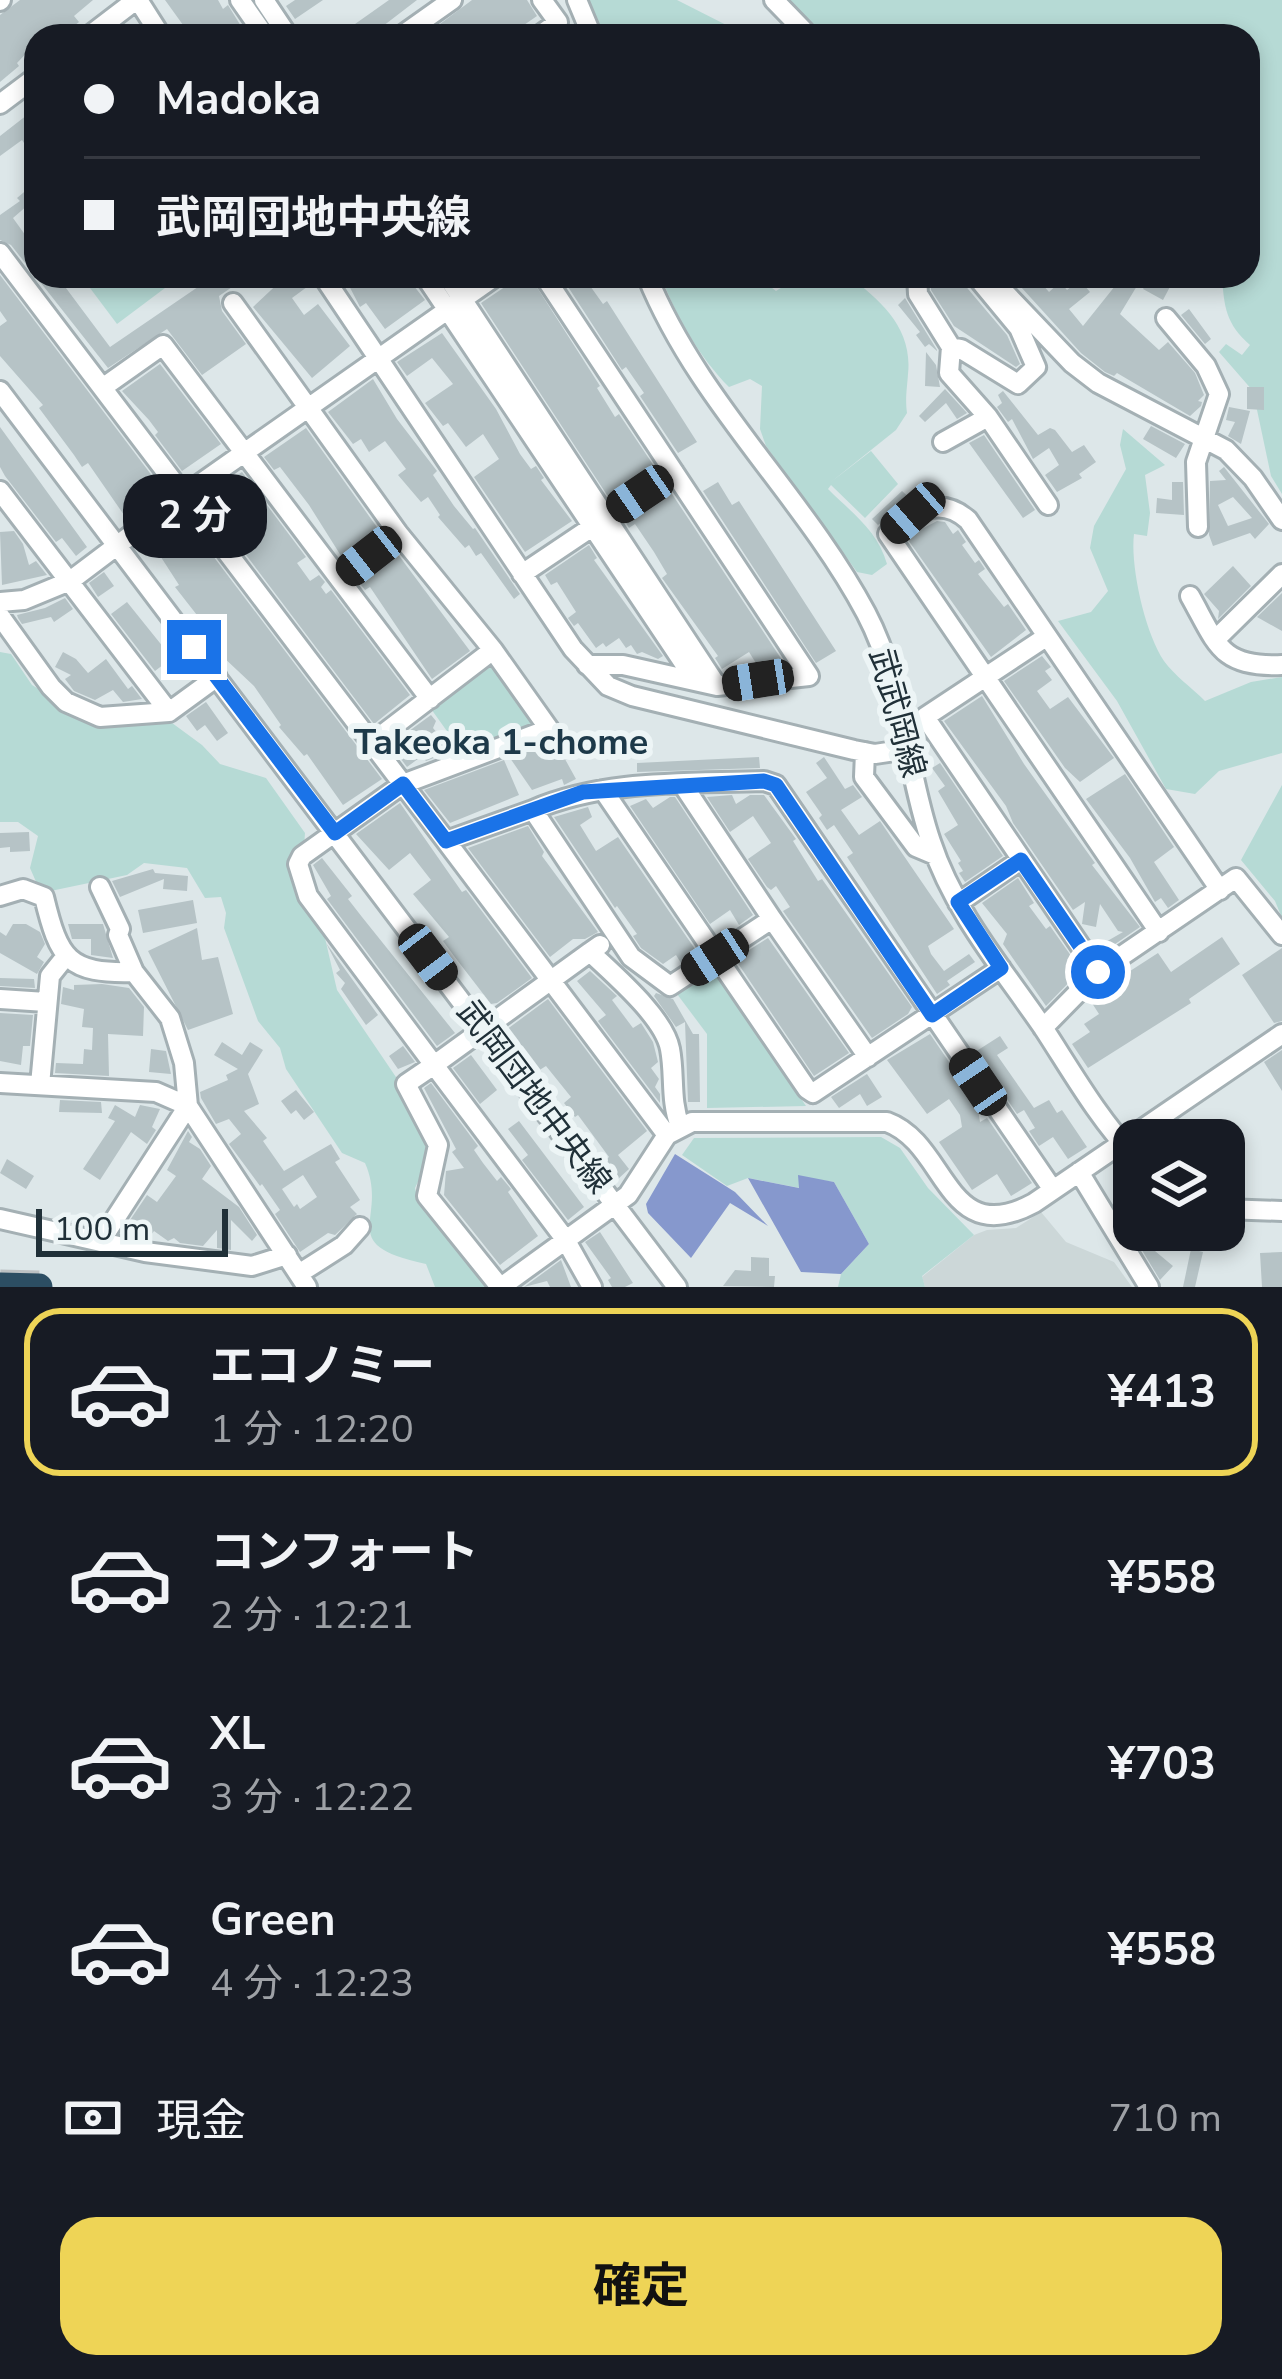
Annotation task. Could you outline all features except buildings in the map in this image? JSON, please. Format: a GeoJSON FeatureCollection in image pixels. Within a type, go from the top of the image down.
{"type":"FeatureCollection","features":[{"type":"Feature","properties":{"kind":"highway"},"geometry":{"type":"LineString","coordinates":[[0,1286],[39,1287]]}},
{"type":"Feature","properties":{"kind":"street"},"geometry":{"type":"LineString","coordinates":[[105,24],[137,0]]}},
{"type":"Feature","properties":{"kind":"street"},"geometry":{"type":"LineString","coordinates":[[418,24],[452,0]]}},
{"type":"Feature","properties":{"kind":"street"},"geometry":{"type":"LineString","coordinates":[[773,0],[797,24]]}},
{"type":"Feature","properties":{"kind":"street"},"geometry":{"type":"LineString","coordinates":[[0,104],[24,85]]}},
{"type":"Feature","properties":{"kind":"street"},"geometry":{"type":"LineString","coordinates":[[0,253],[24,283]]}},
{"type":"Feature","properties":{"kind":"street"},"geometry":{"type":"LineString","coordinates":[[28,288],[549,981],[673,1130]]}},
{"type":"Feature","properties":{"kind":"street"},"geometry":{"type":"LineString","coordinates":[[330,288],[522,574],[608,686],[632,696],[865,752],[908,749]]}},
{"type":"Feature","properties":{"kind":"street"},"geometry":{"type":"LineString","coordinates":[[438,288],[455,304],[600,522],[717,686]]}},
{"type":"Feature","properties":{"kind":"street"},"geometry":{"type":"LineString","coordinates":[[450,288],[455,304]]}},
{"type":"Feature","properties":{"kind":"street"},"geometry":{"type":"LineString","coordinates":[[0,602],[24,600],[70,581],[478,288]]}},
{"type":"Feature","properties":{"kind":"street"},"geometry":{"type":"LineString","coordinates":[[552,288],[809,676],[717,686],[604,662],[587,664]]}},
{"type":"Feature","properties":{"kind":"street","name":"武武岡線"},"geometry":{"type":"LineString","coordinates":[[653,288],[706,385],[867,616],[895,688],[935,855],[958,902],[1113,1128]]}},
{"type":"Feature","properties":{"kind":"street"},"geometry":{"type":"LineString","coordinates":[[917,288],[951,347],[950,373],[988,416],[1048,505]]}},
{"type":"Feature","properties":{"kind":"street"},"geometry":{"type":"LineString","coordinates":[[951,347],[1018,384],[1036,367],[1019,328],[986,288]]}},
{"type":"Feature","properties":{"kind":"street"},"geometry":{"type":"LineString","coordinates":[[1000,288],[1072,363],[1098,383],[1226,450],[1282,520]]}},
{"type":"Feature","properties":{"kind":"street"},"geometry":{"type":"LineString","coordinates":[[233,303],[398,533],[493,650],[549,729],[403,784],[302,856],[298,865],[308,896],[565,1239],[592,1287]]}},
{"type":"Feature","properties":{"kind":"street"},"geometry":{"type":"LineString","coordinates":[[1166,318],[1206,366],[1220,394],[1196,462],[1198,527]]}},
{"type":"Feature","properties":{"kind":"street"},"geometry":{"type":"LineString","coordinates":[[105,386],[163,345],[430,699]]}},
{"type":"Feature","properties":{"kind":"street","name":"武岡団地中央線"},"geometry":{"type":"LineString","coordinates":[[0,391],[677,1287]]}},
{"type":"Feature","properties":{"kind":"street"},"geometry":{"type":"LineString","coordinates":[[943,442],[988,416]]}},
{"type":"Feature","properties":{"kind":"street"},"geometry":{"type":"LineString","coordinates":[[522,574],[674,472]]}},
{"type":"Feature","properties":{"kind":"street"},"geometry":{"type":"LineString","coordinates":[[0,491],[169,712]]}},
{"type":"Feature","properties":{"kind":"street"},"geometry":{"type":"LineString","coordinates":[[1159,932],[888,534],[913,513],[933,506],[950,508],[968,520],[1220,890]]}},
{"type":"Feature","properties":{"kind":"street"},"geometry":{"type":"LineString","coordinates":[[0,522],[21,520]]}},
{"type":"Feature","properties":{"kind":"street"},"geometry":{"type":"LineString","coordinates":[[600,522],[694,680]]}},
{"type":"Feature","properties":{"kind":"street"},"geometry":{"type":"LineString","coordinates":[[340,578],[398,533]]}},
{"type":"Feature","properties":{"kind":"street"},"geometry":{"type":"LineString","coordinates":[[1215,640],[1282,574]]}},
{"type":"Feature","properties":{"kind":"street"},"geometry":{"type":"LineString","coordinates":[[1190,596],[1231,659],[1242,664],[1282,664]]}},
{"type":"Feature","properties":{"kind":"street"},"geometry":{"type":"LineString","coordinates":[[0,616],[51,687],[83,712],[129,718],[169,712],[217,677]]}},
{"type":"Feature","properties":{"kind":"street"},"geometry":{"type":"LineString","coordinates":[[1046,637],[925,717],[1098,972]]}},
{"type":"Feature","properties":{"kind":"street"},"geometry":{"type":"LineString","coordinates":[[370,744],[493,650]]}},
{"type":"Feature","properties":{"kind":"street"},"geometry":{"type":"LineString","coordinates":[[865,752],[864,777],[916,847],[935,855]]}},
{"type":"Feature","properties":{"kind":"street"},"geometry":{"type":"LineString","coordinates":[[446,841],[572,795],[683,784],[764,781],[776,785],[1053,1190]]}},
{"type":"Feature","properties":{"kind":"street"},"geometry":{"type":"LineString","coordinates":[[683,784],[868,1057]]}},
{"type":"Feature","properties":{"kind":"street"},"geometry":{"type":"LineString","coordinates":[[602,790],[813,1093],[1001,968]]}},
{"type":"Feature","properties":{"kind":"street"},"geometry":{"type":"LineString","coordinates":[[533,810],[614,934],[640,967],[670,986],[772,919]]}},
{"type":"Feature","properties":{"kind":"street"},"geometry":{"type":"LineString","coordinates":[[958,902],[1021,860]]}},
{"type":"Feature","properties":{"kind":"street"},"geometry":{"type":"LineString","coordinates":[[1043,1028],[1098,972],[1236,878],[1282,935]]}},
{"type":"Feature","properties":{"kind":"street"},"geometry":{"type":"LineString","coordinates":[[100,887],[134,972],[170,1018],[184,1063],[188,1106],[303,1280],[360,1227]]}},
{"type":"Feature","properties":{"kind":"street"},"geometry":{"type":"LineString","coordinates":[[0,896],[22,890],[44,897],[52,931],[66,956],[81,969],[134,972]]}},
{"type":"Feature","properties":{"kind":"street"},"geometry":{"type":"LineString","coordinates":[[614,934],[406,1084],[438,1145],[427,1196],[500,1287],[628,1195],[673,1130],[692,1122],[887,1122],[908,1133],[953,1194],[971,1210],[1007,1214],[1113,1157]]}},
{"type":"Feature","properties":{"kind":"street"},"geometry":{"type":"LineString","coordinates":[[590,952],[665,1032],[673,1130]]}},
{"type":"Feature","properties":{"kind":"street"},"geometry":{"type":"LineString","coordinates":[[40,1085],[50,976],[66,956]]}},
{"type":"Feature","properties":{"kind":"street"},"geometry":{"type":"LineString","coordinates":[[0,999],[46,1002]]}},
{"type":"Feature","properties":{"kind":"street"},"geometry":{"type":"LineString","coordinates":[[1169,1119],[1282,1034]]}},
{"type":"Feature","properties":{"kind":"street"},"geometry":{"type":"LineString","coordinates":[[0,1083],[156,1092],[188,1106]]}},
{"type":"Feature","properties":{"kind":"street"},"geometry":{"type":"LineString","coordinates":[[100,1242],[188,1106]]}},
{"type":"Feature","properties":{"kind":"street"},"geometry":{"type":"LineString","coordinates":[[1079,1172],[1149,1287]]}},
{"type":"Feature","properties":{"kind":"street"},"geometry":{"type":"LineString","coordinates":[[1245,1210],[1282,1211]]}},
{"type":"Feature","properties":{"kind":"street"},"geometry":{"type":"LineString","coordinates":[[0,1219],[100,1242],[252,1266],[287,1255]]}},
{"type":"Feature","properties":{"kind":"shaded area"},"geometry":{"type":"Polygon","coordinates":[[[1041,1212],[1066,1242],[1114,1262],[1132,1287],[925,1287],[922,1277],[974,1235],[1016,1228],[1041,1212]]]}},
{"type":"Feature","properties":{"kind":"green space"},"geometry":{"type":"Polygon","coordinates":[[[589,0],[677,0],[724,24],[599,24],[589,0]]]}},
{"type":"Feature","properties":{"kind":"green space"},"geometry":{"type":"Polygon","coordinates":[[[777,0],[1282,0],[1282,494],[1271,476],[1253,391],[1219,352],[1226,344],[1242,355],[1250,345],[1228,314],[1223,288],[1260,288],[1260,24],[798,24],[777,0]]]}},
{"type":"Feature","properties":{"kind":"green space"},"geometry":{"type":"Polygon","coordinates":[[[90,288],[165,288],[117,324],[90,288]]]}},
{"type":"Feature","properties":{"kind":"green space"},"geometry":{"type":"Polygon","coordinates":[[[666,288],[863,288],[892,317],[908,358],[907,413],[896,430],[831,482],[871,451],[898,484],[865,518],[831,485],[828,489],[871,532],[887,564],[872,575],[857,572],[766,446],[760,429],[762,386],[750,379],[729,387],[708,363],[666,288]]]}},
{"type":"Feature","properties":{"kind":"green space"},"geometry":{"type":"Polygon","coordinates":[[[1123,429],[1165,465],[1145,475],[1150,513],[1147,536],[1134,534],[1133,547],[1145,617],[1164,661],[1205,701],[1251,682],[1282,677],[1282,753],[1219,771],[1195,794],[1166,789],[1117,701],[1058,621],[1091,612],[1108,591],[1090,548],[1094,526],[1126,469],[1120,445],[1123,429]]]}},
{"type":"Feature","properties":{"kind":"green space"},"geometry":{"type":"Polygon","coordinates":[[[0,652],[11,654],[32,685],[94,723],[168,720],[220,764],[266,778],[305,833],[304,847],[337,990],[400,1083],[433,1150],[415,1188],[419,1204],[492,1287],[435,1287],[426,1264],[380,1248],[372,1238],[371,1183],[365,1163],[342,1153],[286,1069],[280,1048],[258,1021],[224,928],[221,897],[205,898],[187,868],[144,863],[127,875],[41,893],[30,868],[38,836],[18,822],[0,822],[0,652]]]}},
{"type":"Feature","properties":{"kind":"green space"},"geometry":{"type":"Polygon","coordinates":[[[495,662],[540,722],[536,730],[464,755],[429,706],[495,662]]]}},
{"type":"Feature","properties":{"kind":"green space"},"geometry":{"type":"Polygon","coordinates":[[[1282,785],[1282,918],[1275,901],[1241,860],[1282,785]]]}},
{"type":"Feature","properties":{"kind":"green space"},"geometry":{"type":"Polygon","coordinates":[[[715,972],[806,1106],[707,1108],[707,1034],[677,994],[715,972]]]}},
{"type":"Feature","properties":{"kind":"green space"},"geometry":{"type":"Polygon","coordinates":[[[881,1137],[900,1148],[928,1188],[974,1235],[922,1276],[925,1287],[838,1287],[841,1274],[869,1244],[834,1182],[799,1177],[800,1188],[748,1178],[727,1186],[682,1155],[694,1138],[881,1137]]]}},
{"type":"Feature","properties":{"kind":"water"},"geometry":{"type":"Polygon","coordinates":[[[675,1154],[735,1192],[768,1226],[730,1203],[691,1258],[648,1213],[646,1204],[675,1154]]]}},
{"type":"Feature","properties":{"kind":"water"},"geometry":{"type":"Polygon","coordinates":[[[798,1175],[834,1182],[869,1244],[841,1274],[801,1272],[748,1178],[799,1188],[798,1175]]]}},
{"type":"Feature","properties":{"kind":"district","name":"Takeoka 1-chome"},"geometry":{"type":"Point","coordinates":[501,742]}},
{"type":"Feature","properties":{"kind":"route"},"geometry":{"type":"LineString","coordinates":[[194,647],[335,833],[403,784],[446,841],[583,792],[764,781],[776,785],[932,1015],[1001,968],[958,902],[1021,860],[1098,972]]}}]}
